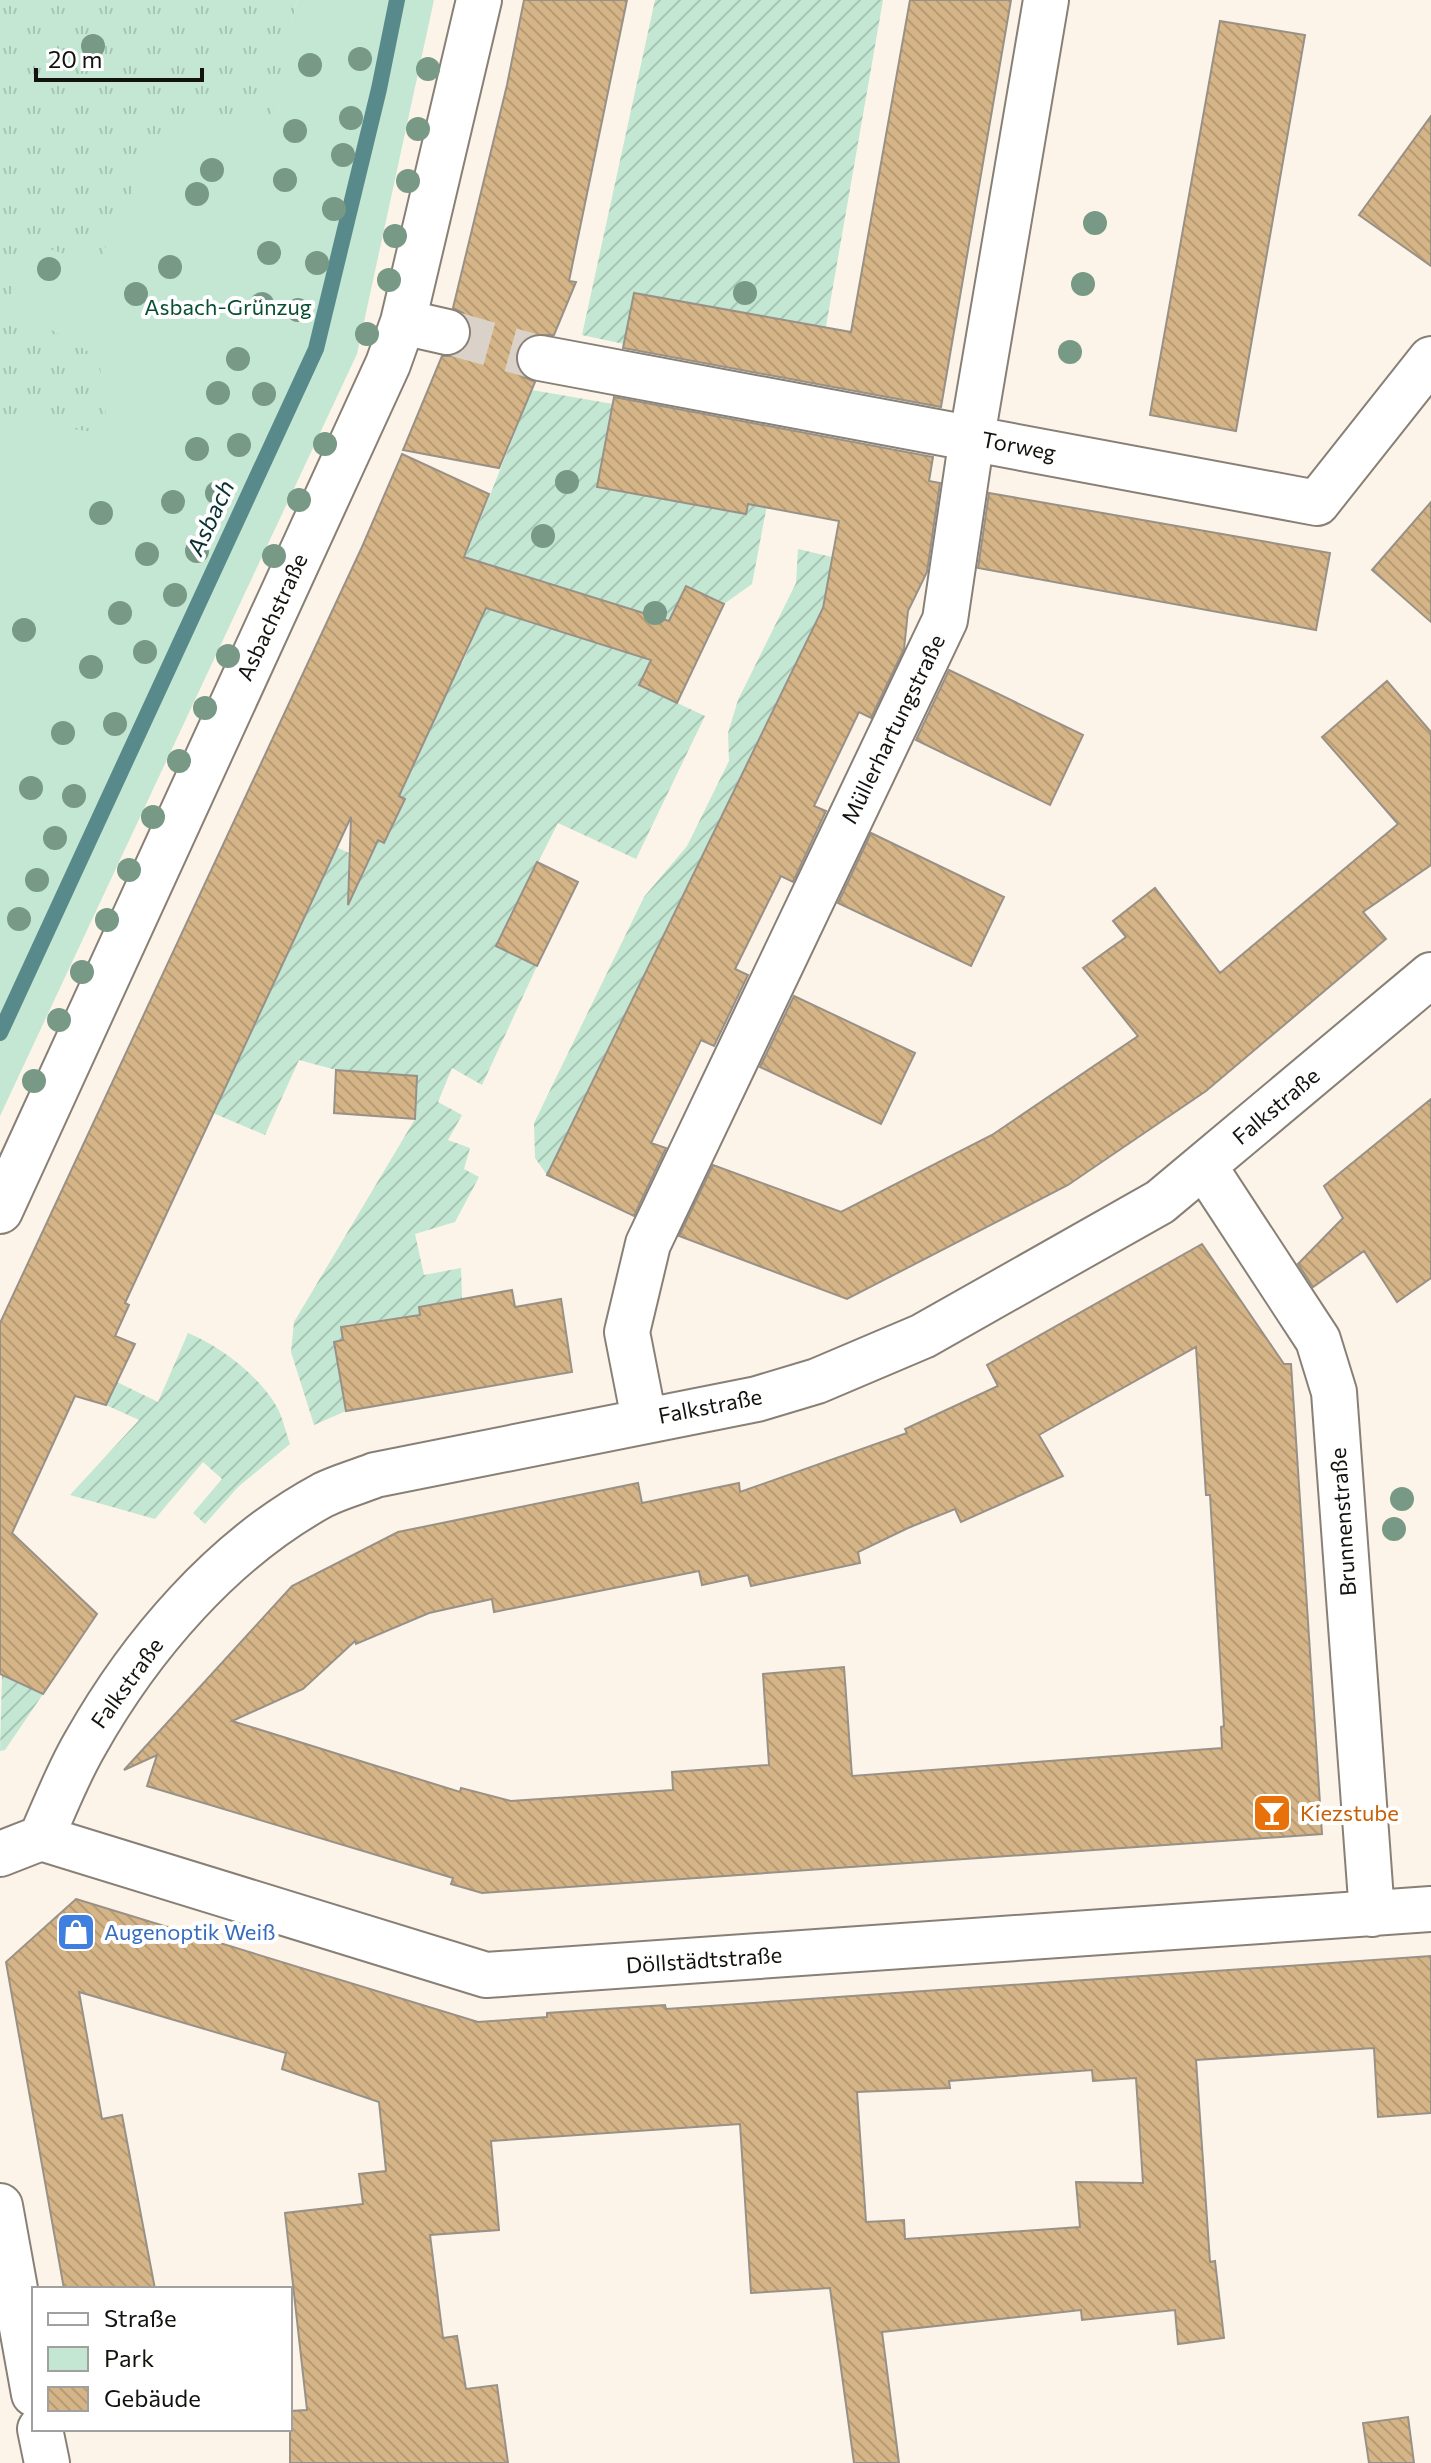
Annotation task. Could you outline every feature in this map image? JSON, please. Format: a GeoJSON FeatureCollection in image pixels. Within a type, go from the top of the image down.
{"type":"FeatureCollection","features":[{"type":"Feature","properties":{"kind":"street","name":"Asbachstraße"},"geometry":{"type":"LineString","coordinates":[[0,1211],[388,364],[403,322],[479,0]]}},
{"type":"Feature","properties":{"kind":"street","name":"Müllerhartungstraße"},"geometry":{"type":"LineString","coordinates":[[644,1419],[627,1332],[648,1244],[945,620],[972,437],[1046,0]]}},
{"type":"Feature","properties":{"kind":"street"},"geometry":{"type":"LineString","coordinates":[[403,322],[447,332]]}},
{"type":"Feature","properties":{"kind":"street","name":"Torweg"},"geometry":{"type":"LineString","coordinates":[[540,358],[1317,503],[1431,359]]}},
{"type":"Feature","properties":{"kind":"street","name":"Falkstraße"},"geometry":{"type":"LineString","coordinates":[[41,1838],[83,1746],[123,1682],[176,1617],[237,1556],[285,1517],[327,1493],[375,1475],[644,1419],[757,1399],[817,1381],[923,1336],[1160,1202],[1431,975]]}},
{"type":"Feature","properties":{"kind":"street","name":"Brunnenstraße"},"geometry":{"type":"LineString","coordinates":[[1204,1166],[1318,1340],[1334,1392],[1372,1914]]}},
{"type":"Feature","properties":{"kind":"street"},"geometry":{"type":"LineString","coordinates":[[0,1854],[41,1838]]}},
{"type":"Feature","properties":{"kind":"street","name":"Döllstädtstraße"},"geometry":{"type":"LineString","coordinates":[[41,1838],[486,1975],[1431,1909]]}},
{"type":"Feature","properties":{"kind":"street"},"geometry":{"type":"LineString","coordinates":[[0,2206],[32,2383]]}},
{"type":"Feature","properties":{"kind":"street"},"geometry":{"type":"LineString","coordinates":[[40,2431],[47,2463]]}},
{"type":"Feature","properties":{"kind":"green space"},"geometry":{"type":"Polygon","coordinates":[[[0,0],[297,0],[237,281],[0,792],[0,0]]]}},
{"type":"Feature","properties":{"kind":"green space","name":"Asbach-Grünzug"},"geometry":{"type":"Polygon","coordinates":[[[297,0],[434,0],[357,354],[0,1116],[0,570],[4,539],[0,534],[0,419],[108,434],[99,358],[6,303],[41,246],[97,265],[163,126],[205,117],[271,117],[297,0]]]}},
{"type":"Feature","properties":{"kind":"green space"},"geometry":{"type":"Polygon","coordinates":[[[655,0],[883,0],[817,378],[774,318],[636,293],[624,344],[582,335],[655,0]]]}},
{"type":"Feature","properties":{"kind":"green space"},"geometry":{"type":"Polygon","coordinates":[[[532,390],[613,404],[598,487],[746,514],[762,432],[780,436],[752,584],[724,604],[685,586],[639,685],[705,716],[636,859],[558,823],[496,945],[537,966],[482,1085],[452,1068],[438,1102],[462,1115],[448,1140],[470,1148],[464,1169],[479,1177],[455,1222],[415,1234],[424,1275],[461,1268],[462,1299],[419,1307],[421,1327],[334,1342],[346,1411],[314,1425],[291,1352],[294,1322],[415,1119],[417,1076],[336,1070],[299,1060],[265,1135],[213,1113],[336,847],[356,856],[367,835],[384,843],[405,799],[359,777],[446,657],[462,664],[482,617],[454,585],[532,390]]]}},
{"type":"Feature","properties":{"kind":"green space"},"geometry":{"type":"Polygon","coordinates":[[[798,549],[832,557],[827,588],[832,590],[547,1175],[535,1158],[534,1123],[644,897],[687,846],[729,761],[728,733],[738,700],[796,583],[798,549]]]}},
{"type":"Feature","properties":{"kind":"green space"},"geometry":{"type":"Polygon","coordinates":[[[188,1333],[226,1354],[261,1385],[278,1409],[290,1444],[238,1487],[205,1524],[193,1513],[222,1479],[203,1462],[155,1519],[70,1495],[139,1420],[106,1405],[117,1382],[158,1402],[188,1333]]]}},
{"type":"Feature","properties":{"kind":"green space"},"geometry":{"type":"Polygon","coordinates":[[[2,1675],[43,1694],[5,1750],[0,1751],[2,1675]]]}},
{"type":"Feature","properties":{"kind":"building"},"geometry":{"type":"Polygon","coordinates":[[[524,0],[627,0],[569,281],[576,282],[554,335],[531,335],[521,342],[516,353],[517,367],[524,377],[535,382],[499,468],[403,450],[442,356],[455,356],[466,348],[471,338],[471,324],[463,313],[453,308],[507,85],[524,0]]]}},
{"type":"Feature","properties":{"kind":"building"},"geometry":{"type":"Polygon","coordinates":[[[910,0],[1011,0],[941,407],[623,348],[634,293],[851,332],[910,0]]]}},
{"type":"Feature","properties":{"kind":"building"},"geometry":{"type":"Polygon","coordinates":[[[1220,21],[1305,35],[1236,431],[1150,415],[1220,21]]]}},
{"type":"Feature","properties":{"kind":"building"},"geometry":{"type":"Polygon","coordinates":[[[1431,116],[1431,266],[1359,215],[1431,116]]]}},
{"type":"Feature","properties":{"kind":"building"},"geometry":{"type":"Polygon","coordinates":[[[614,397],[933,457],[929,481],[940,483],[927,572],[908,611],[904,649],[871,718],[859,712],[814,806],[826,811],[793,882],[781,876],[735,969],[748,975],[714,1046],[701,1040],[651,1143],[666,1148],[634,1216],[547,1175],[823,608],[839,521],[748,504],[746,514],[597,487],[614,397]]]}},
{"type":"Feature","properties":{"kind":"building"},"geometry":{"type":"Polygon","coordinates":[[[402,454],[489,494],[464,557],[669,621],[686,586],[724,604],[677,703],[639,685],[651,660],[486,608],[399,796],[405,799],[384,843],[378,840],[348,905],[351,817],[125,1303],[129,1305],[115,1336],[135,1344],[106,1405],[75,1396],[12,1533],[97,1614],[43,1694],[0,1674],[0,1323],[362,547],[402,454]]]}},
{"type":"Feature","properties":{"kind":"building"},"geometry":{"type":"Polygon","coordinates":[[[989,493],[1330,553],[1316,630],[978,568],[989,493]]]}},
{"type":"Feature","properties":{"kind":"building"},"geometry":{"type":"Polygon","coordinates":[[[1431,502],[1431,622],[1372,570],[1431,502]]]}},
{"type":"Feature","properties":{"kind":"building"},"geometry":{"type":"Polygon","coordinates":[[[949,670],[1083,735],[1050,805],[916,740],[949,670]]]}},
{"type":"Feature","properties":{"kind":"building"},"geometry":{"type":"Polygon","coordinates":[[[1387,681],[1431,732],[1431,865],[1363,912],[1386,939],[1206,1091],[1068,1185],[847,1299],[679,1236],[713,1165],[841,1212],[992,1135],[1138,1036],[1083,968],[1126,937],[1113,921],[1155,888],[1220,973],[1398,824],[1322,737],[1387,681]]]}},
{"type":"Feature","properties":{"kind":"building"},"geometry":{"type":"Polygon","coordinates":[[[871,833],[1004,897],[971,966],[838,903],[871,833]]]}},
{"type":"Feature","properties":{"kind":"building"},"geometry":{"type":"Polygon","coordinates":[[[537,862],[578,882],[537,966],[496,946],[537,862]]]}},
{"type":"Feature","properties":{"kind":"building"},"geometry":{"type":"Polygon","coordinates":[[[794,996],[915,1053],[881,1124],[760,1067],[794,996]]]}},
{"type":"Feature","properties":{"kind":"building"},"geometry":{"type":"Polygon","coordinates":[[[336,1070],[417,1076],[415,1119],[334,1113],[336,1070]]]}},
{"type":"Feature","properties":{"kind":"building"},"geometry":{"type":"Polygon","coordinates":[[[1431,1099],[1431,1278],[1397,1302],[1364,1251],[1313,1287],[1298,1264],[1343,1218],[1324,1186],[1431,1099]]]}},
{"type":"Feature","properties":{"kind":"building"},"geometry":{"type":"Polygon","coordinates":[[[1202,1244],[1284,1364],[1291,1364],[1322,1834],[482,1893],[451,1884],[453,1878],[147,1786],[157,1755],[124,1770],[292,1586],[398,1532],[638,1483],[642,1503],[739,1483],[740,1492],[907,1433],[905,1429],[998,1386],[987,1365],[1202,1244]],[[1196,1347],[1039,1435],[1063,1476],[961,1522],[955,1509],[908,1528],[858,1552],[860,1563],[751,1586],[748,1575],[702,1585],[699,1571],[494,1612],[492,1599],[429,1613],[356,1644],[355,1641],[303,1689],[232,1721],[460,1792],[461,1788],[511,1801],[673,1790],[672,1772],[769,1765],[763,1674],[844,1667],[852,1776],[1222,1748],[1221,1727],[1224,1726],[1210,1495],[1206,1495],[1196,1347]]]}},
{"type":"Feature","properties":{"kind":"building"},"geometry":{"type":"Polygon","coordinates":[[[512,1290],[515,1307],[561,1299],[572,1372],[346,1411],[334,1342],[343,1340],[341,1327],[420,1315],[419,1307],[512,1290]]]}},
{"type":"Feature","properties":{"kind":"building"},"geometry":{"type":"Polygon","coordinates":[[[76,1899],[478,2022],[547,2017],[547,2013],[665,2005],[666,2009],[1431,1956],[1431,2113],[1378,2117],[1374,2048],[1196,2060],[1210,2262],[1215,2261],[1224,2338],[1178,2344],[1175,2310],[1082,2320],[1081,2310],[882,2332],[899,2463],[854,2463],[830,2288],[751,2293],[740,2124],[491,2141],[499,2230],[430,2235],[443,2338],[457,2336],[466,2389],[497,2385],[508,2463],[290,2463],[292,2411],[307,2410],[285,2213],[363,2204],[359,2174],[386,2171],[379,2102],[282,2069],[286,2053],[79,1992],[102,2119],[122,2115],[155,2287],[64,2287],[6,1962],[76,1899]],[[1092,2070],[949,2081],[950,2088],[857,2092],[866,2222],[904,2220],[905,2239],[1080,2227],[1076,2182],[1143,2183],[1136,2078],[1093,2081],[1092,2070]]]}},
{"type":"Feature","properties":{"kind":"building"},"geometry":{"type":"Polygon","coordinates":[[[1408,2417],[1414,2463],[1369,2463],[1363,2423],[1408,2417]]]}},
{"type":"Feature","properties":{"kind":"waterway","name":"Asbach"},"geometry":{"type":"LineString","coordinates":[[0,1033],[316,349],[379,89],[397,0]]}},
{"type":"Feature","properties":{"kind":"tunnel"},"geometry":{"type":"LineString","coordinates":[[447,332],[540,358]]}},
{"type":"Feature","properties":{"kind":"place","name":"Kiezstube"},"geometry":{"type":"Point","coordinates":[1272,1813]}},
{"type":"Feature","properties":{"kind":"place","name":"Augenoptik Weiß"},"geometry":{"type":"Point","coordinates":[76,1932]}}]}
